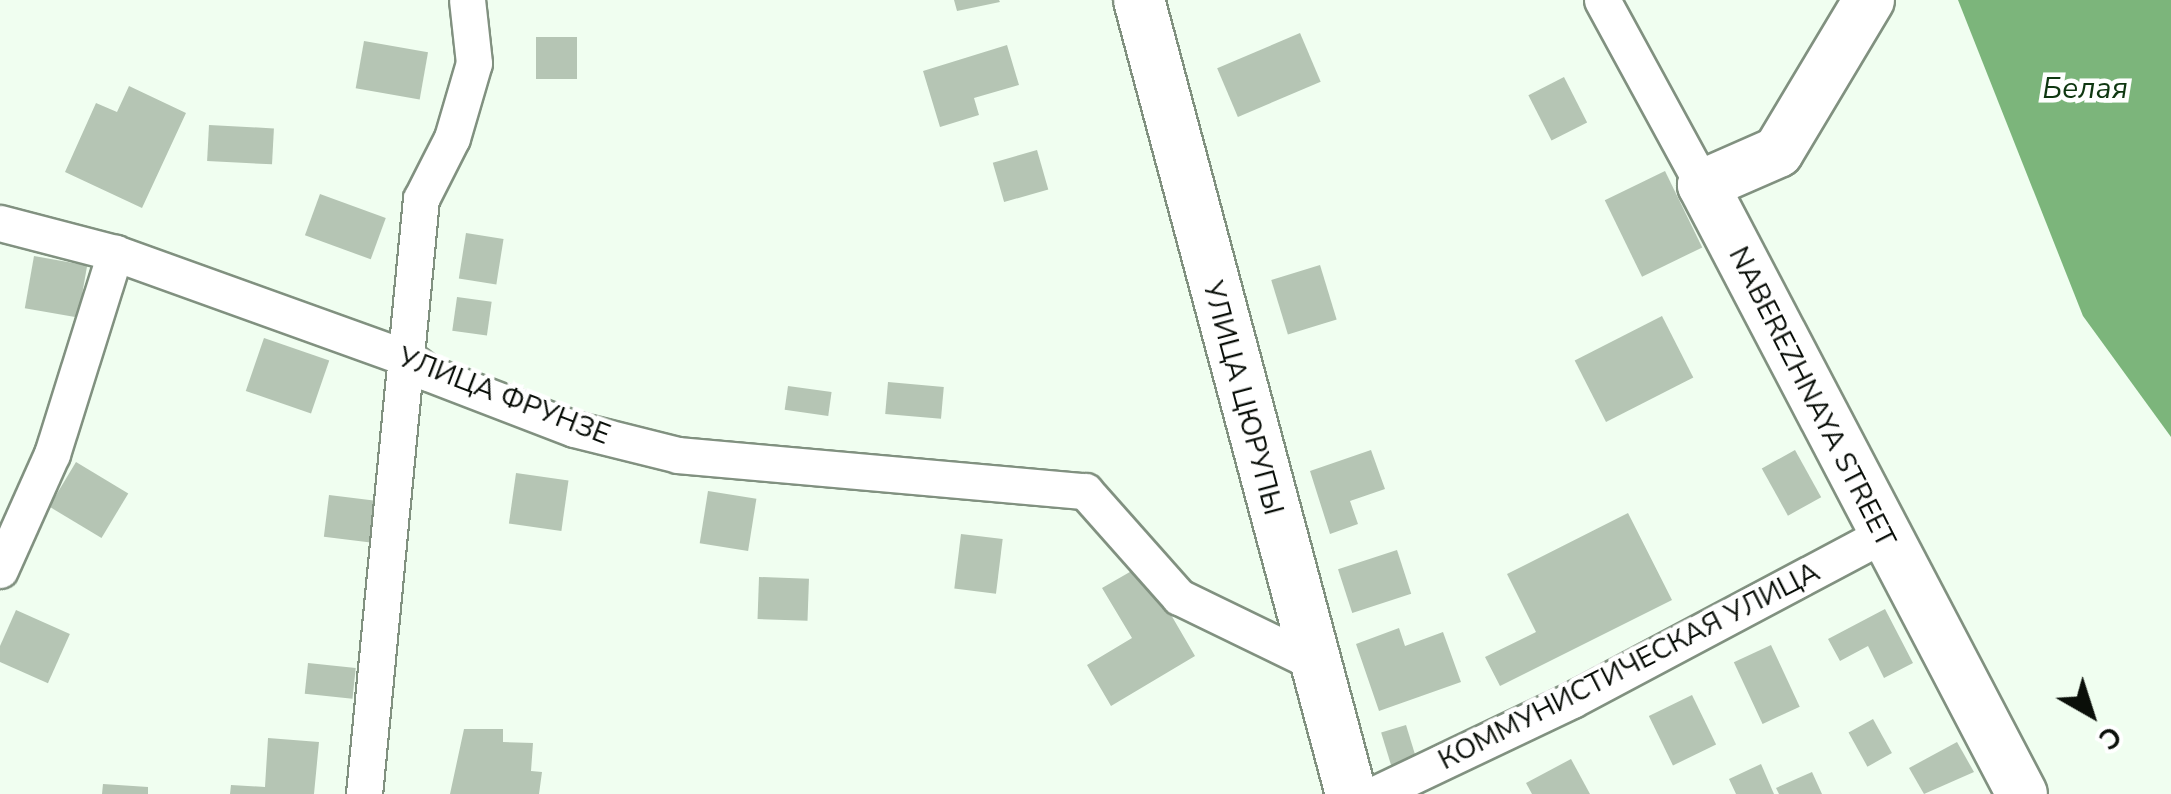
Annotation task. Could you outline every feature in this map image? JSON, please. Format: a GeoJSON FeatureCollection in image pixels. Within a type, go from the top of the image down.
{"type":"FeatureCollection","features":[{"type":"Feature","properties":{"kind":"main road","name":"УЛИЦА ЦЮРУПЫ"},"geometry":{"type":"LineString","coordinates":[[1139,0],[1311,661],[1351,794]]}},
{"type":"Feature","properties":{"kind":"main road"},"geometry":{"type":"LineString","coordinates":[[1704,185],[1778,152],[1869,0]]}},
{"type":"Feature","properties":{"kind":"main road","name":"NABEREZHNAYA STREET"},"geometry":{"type":"LineString","coordinates":[[1704,185],[1882,535],[2022,794]]}},
{"type":"Feature","properties":{"kind":"street"},"geometry":{"type":"LineString","coordinates":[[364,794],[410,359],[420,199],[452,138],[474,63],[467,0]]}},
{"type":"Feature","properties":{"kind":"street","name":"NABEREZHNAYA STREET"},"geometry":{"type":"LineString","coordinates":[[1602,0],[1704,185]]}},
{"type":"Feature","properties":{"kind":"street","name":"УЛИЦА ФРУНЗЕ"},"geometry":{"type":"LineString","coordinates":[[0,223],[114,253],[410,359],[428,374],[574,428],[678,455],[1085,491],[1178,597],[1311,661]]}},
{"type":"Feature","properties":{"kind":"street"},"geometry":{"type":"LineString","coordinates":[[0,570],[52,454],[114,253]]}},
{"type":"Feature","properties":{"kind":"street","name":"КОММУНИСТИЧЕСКАЯ УЛИЦА"},"geometry":{"type":"LineString","coordinates":[[1375,794],[1572,700],[1882,535]]}},
{"type":"Feature","properties":{"kind":"water","name":"Белая"},"geometry":{"type":"Polygon","coordinates":[[[1958,0],[2171,0],[2171,437],[2083,316],[1958,0]]]}},
{"type":"Feature","properties":{"kind":"building"},"geometry":{"type":"Polygon","coordinates":[[[954,0],[999,0],[1000,2],[957,11],[954,0]]]}},
{"type":"Feature","properties":{"kind":"building"},"geometry":{"type":"Polygon","coordinates":[[[1300,33],[1321,82],[1238,117],[1217,68],[1300,33]]]}},
{"type":"Feature","properties":{"kind":"building"},"geometry":{"type":"Polygon","coordinates":[[[536,37],[577,37],[577,79],[536,79],[536,37]]]}},
{"type":"Feature","properties":{"kind":"building"},"geometry":{"type":"Polygon","coordinates":[[[364,41],[428,52],[420,100],[356,88],[364,41]]]}},
{"type":"Feature","properties":{"kind":"building"},"geometry":{"type":"Polygon","coordinates":[[[1007,45],[1019,85],[974,98],[979,115],[940,127],[923,71],[1007,45]]]}},
{"type":"Feature","properties":{"kind":"building"},"geometry":{"type":"Polygon","coordinates":[[[1564,77],[1587,122],[1552,141],[1528,95],[1564,77]]]}},
{"type":"Feature","properties":{"kind":"building"},"geometry":{"type":"Polygon","coordinates":[[[129,86],[186,113],[142,208],[65,172],[96,103],[117,112],[129,86]]]}},
{"type":"Feature","properties":{"kind":"building"},"geometry":{"type":"Polygon","coordinates":[[[209,125],[274,128],[272,164],[207,161],[209,125]]]}},
{"type":"Feature","properties":{"kind":"building"},"geometry":{"type":"Polygon","coordinates":[[[1037,150],[1048,189],[1004,202],[993,163],[1037,150]]]}},
{"type":"Feature","properties":{"kind":"building"},"geometry":{"type":"Polygon","coordinates":[[[1665,171],[1702,247],[1642,277],[1605,200],[1665,171]]]}},
{"type":"Feature","properties":{"kind":"building"},"geometry":{"type":"Polygon","coordinates":[[[320,194],[386,218],[371,259],[305,235],[320,194]]]}},
{"type":"Feature","properties":{"kind":"building"},"geometry":{"type":"Polygon","coordinates":[[[466,233],[504,239],[496,284],[459,278],[466,233]]]}},
{"type":"Feature","properties":{"kind":"building"},"geometry":{"type":"Polygon","coordinates":[[[34,256],[87,265],[78,318],[25,308],[34,256]]]}},
{"type":"Feature","properties":{"kind":"building"},"geometry":{"type":"Polygon","coordinates":[[[1320,265],[1337,320],[1288,334],[1271,280],[1320,265]]]}},
{"type":"Feature","properties":{"kind":"building"},"geometry":{"type":"Polygon","coordinates":[[[457,297],[492,302],[487,336],[452,331],[457,297]]]}},
{"type":"Feature","properties":{"kind":"building"},"geometry":{"type":"Polygon","coordinates":[[[1662,316],[1693,377],[1606,422],[1575,360],[1662,316]]]}},
{"type":"Feature","properties":{"kind":"building"},"geometry":{"type":"Polygon","coordinates":[[[264,338],[329,360],[311,413],[246,391],[264,338]]]}},
{"type":"Feature","properties":{"kind":"building"},"geometry":{"type":"Polygon","coordinates":[[[888,382],[944,387],[941,419],[885,414],[888,382]]]}},
{"type":"Feature","properties":{"kind":"building"},"geometry":{"type":"Polygon","coordinates":[[[788,386],[832,392],[828,416],[785,410],[788,386]]]}},
{"type":"Feature","properties":{"kind":"building"},"geometry":{"type":"Polygon","coordinates":[[[1371,450],[1385,489],[1350,501],[1358,524],[1330,534],[1310,471],[1371,450]]]}},
{"type":"Feature","properties":{"kind":"building"},"geometry":{"type":"Polygon","coordinates":[[[1795,450],[1821,497],[1788,516],[1762,468],[1795,450]]]}},
{"type":"Feature","properties":{"kind":"building"},"geometry":{"type":"Polygon","coordinates":[[[76,462],[128,493],[102,538],[49,507],[76,462]]]}},
{"type":"Feature","properties":{"kind":"building"},"geometry":{"type":"Polygon","coordinates":[[[516,473],[568,480],[561,531],[509,524],[516,473]]]}},
{"type":"Feature","properties":{"kind":"building"},"geometry":{"type":"Polygon","coordinates":[[[708,491],[756,499],[748,551],[700,543],[708,491]]]}},
{"type":"Feature","properties":{"kind":"building"},"geometry":{"type":"Polygon","coordinates":[[[329,495],[376,501],[371,542],[324,537],[329,495]]]}},
{"type":"Feature","properties":{"kind":"building"},"geometry":{"type":"Polygon","coordinates":[[[1628,513],[1672,600],[1500,686],[1485,657],[1536,632],[1507,574],[1628,513]]]}},
{"type":"Feature","properties":{"kind":"building"},"geometry":{"type":"Polygon","coordinates":[[[961,534],[1003,539],[996,594],[954,589],[961,534]]]}},
{"type":"Feature","properties":{"kind":"building"},"geometry":{"type":"Polygon","coordinates":[[[1397,550],[1411,594],[1352,613],[1338,569],[1397,550]]]}},
{"type":"Feature","properties":{"kind":"building"},"geometry":{"type":"Polygon","coordinates":[[[1142,565],[1195,656],[1111,706],[1087,665],[1132,638],[1102,588],[1142,565]]]}},
{"type":"Feature","properties":{"kind":"building"},"geometry":{"type":"Polygon","coordinates":[[[759,577],[809,579],[808,621],[758,619],[759,577]]]}},
{"type":"Feature","properties":{"kind":"building"},"geometry":{"type":"Polygon","coordinates":[[[1885,609],[1913,663],[1884,678],[1868,646],[1840,661],[1828,639],[1885,609]]]}},
{"type":"Feature","properties":{"kind":"building"},"geometry":{"type":"Polygon","coordinates":[[[16,610],[70,634],[48,683],[0,662],[0,646],[16,610]]]}},
{"type":"Feature","properties":{"kind":"building"},"geometry":{"type":"Polygon","coordinates":[[[1399,628],[1405,646],[1443,632],[1461,682],[1379,711],[1356,644],[1399,628]]]}},
{"type":"Feature","properties":{"kind":"building"},"geometry":{"type":"Polygon","coordinates":[[[1771,645],[1800,707],[1763,724],[1734,662],[1771,645]]]}},
{"type":"Feature","properties":{"kind":"building"},"geometry":{"type":"Polygon","coordinates":[[[308,663],[356,668],[352,699],[305,694],[308,663]]]}},
{"type":"Feature","properties":{"kind":"building"},"geometry":{"type":"Polygon","coordinates":[[[1692,695],[1716,744],[1673,765],[1649,716],[1692,695]]]}},
{"type":"Feature","properties":{"kind":"building"},"geometry":{"type":"Polygon","coordinates":[[[1873,719],[1892,753],[1867,767],[1849,733],[1873,719]]]}},
{"type":"Feature","properties":{"kind":"building"},"geometry":{"type":"Polygon","coordinates":[[[1406,725],[1416,758],[1391,765],[1381,733],[1406,725]]]}},
{"type":"Feature","properties":{"kind":"building"},"geometry":{"type":"Polygon","coordinates":[[[464,729],[503,729],[503,742],[533,743],[531,771],[542,772],[539,794],[450,794],[464,729]]]}},
{"type":"Feature","properties":{"kind":"building"},"geometry":{"type":"Polygon","coordinates":[[[268,738],[319,742],[314,794],[230,794],[231,785],[265,787],[268,738]]]}},
{"type":"Feature","properties":{"kind":"building"},"geometry":{"type":"Polygon","coordinates":[[[1957,742],[1974,772],[1924,794],[1909,768],[1957,742]]]}},
{"type":"Feature","properties":{"kind":"building"},"geometry":{"type":"Polygon","coordinates":[[[1571,759],[1590,794],[1532,794],[1526,783],[1571,759]]]}},
{"type":"Feature","properties":{"kind":"building"},"geometry":{"type":"Polygon","coordinates":[[[1761,764],[1774,794],[1736,794],[1729,779],[1761,764]]]}},
{"type":"Feature","properties":{"kind":"building"},"geometry":{"type":"Polygon","coordinates":[[[1812,772],[1822,794],[1779,794],[1776,788],[1812,772]]]}},
{"type":"Feature","properties":{"kind":"building"},"geometry":{"type":"Polygon","coordinates":[[[103,784],[148,787],[148,794],[102,794],[103,784]]]}}]}
